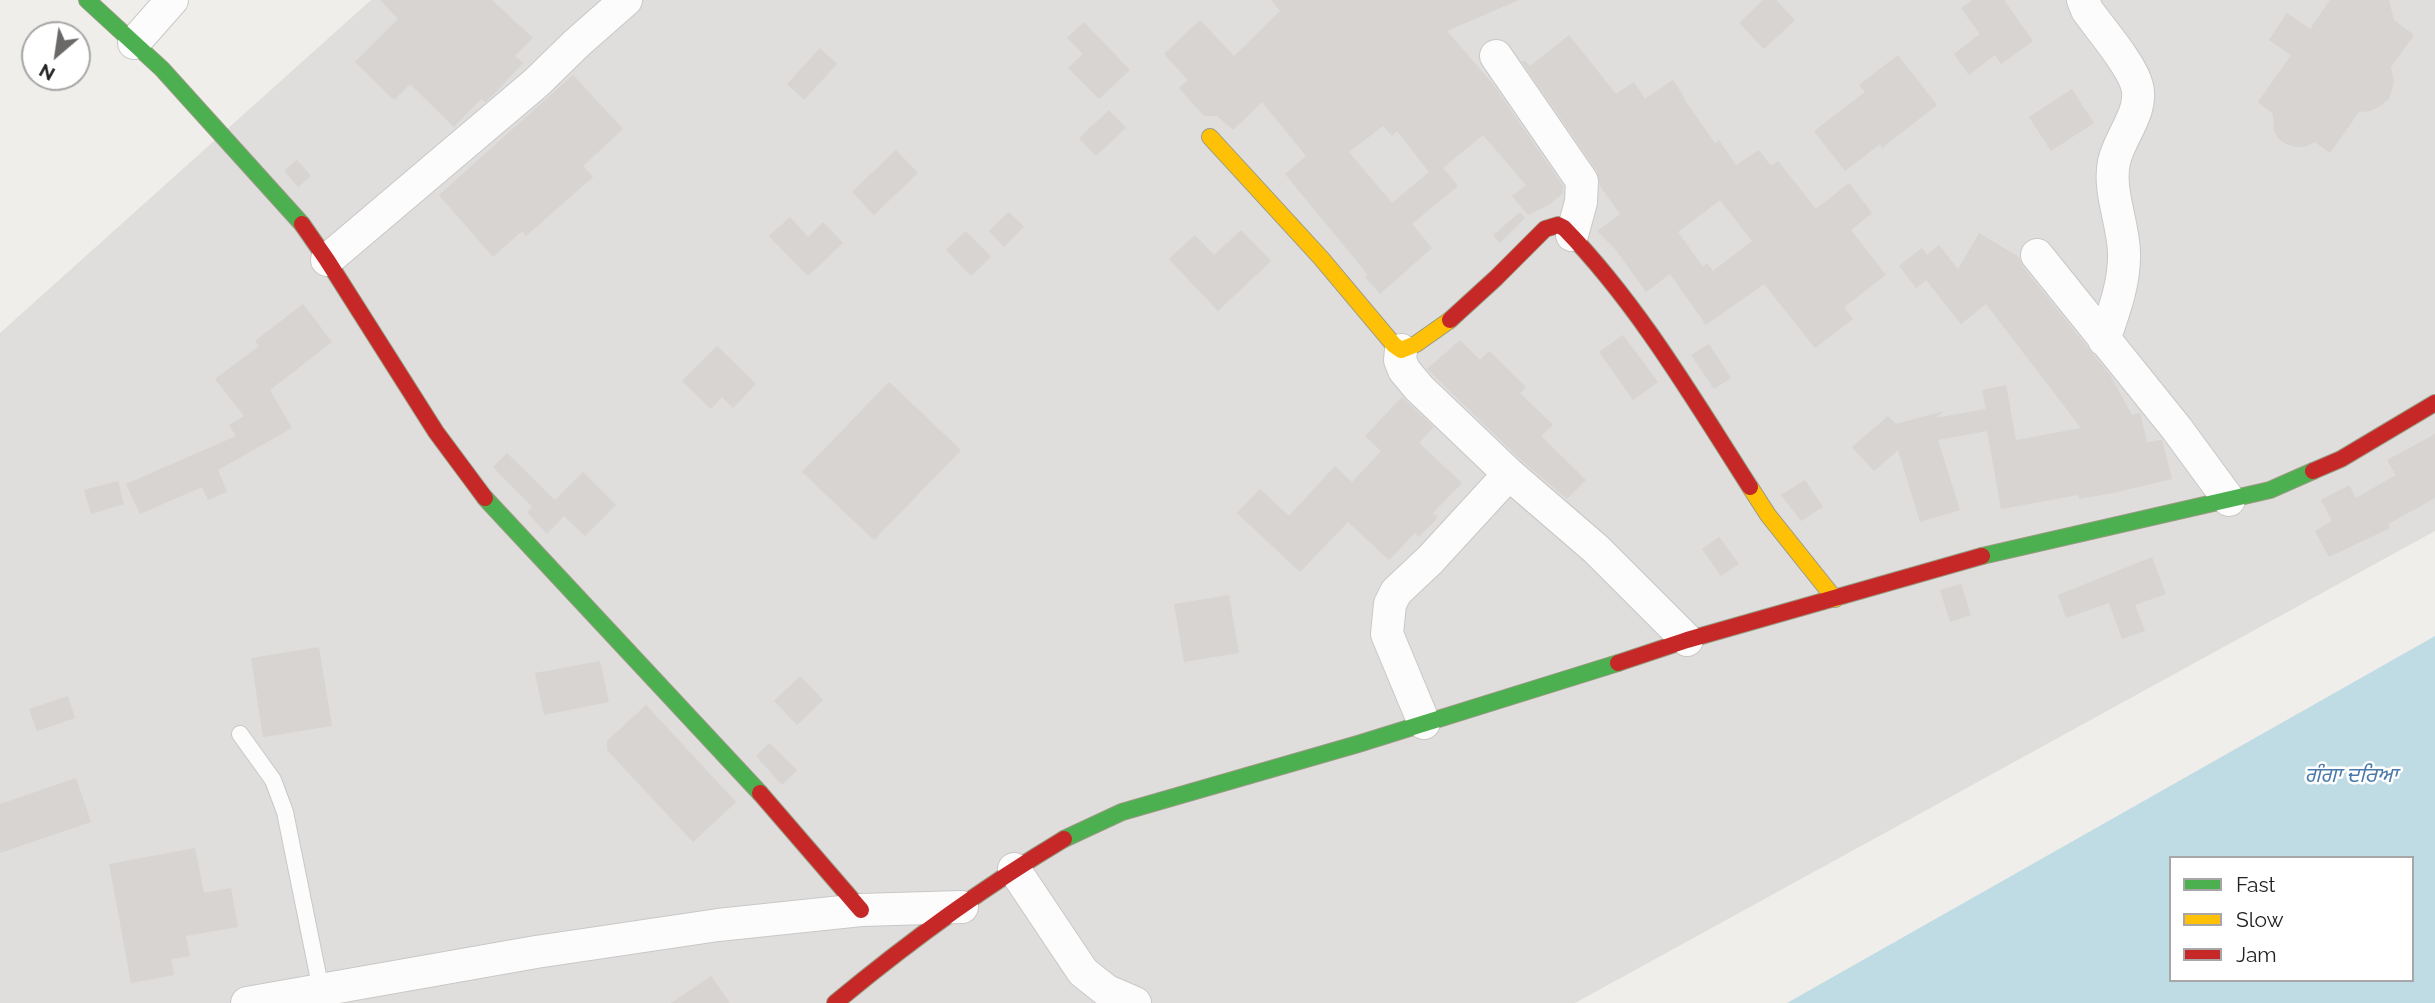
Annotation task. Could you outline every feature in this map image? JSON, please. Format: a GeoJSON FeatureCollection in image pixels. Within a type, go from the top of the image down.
{"type":"FeatureCollection","features":[{"type":"Feature","properties":{"kind":"street"},"geometry":{"type":"LineString","coordinates":[[87,0],[162,69],[297,219],[327,260],[436,432],[491,506],[762,795],[861,910]]}},
{"type":"Feature","properties":{"kind":"street"},"geometry":{"type":"LineString","coordinates":[[134,43],[172,0]]}},
{"type":"Feature","properties":{"kind":"street"},"geometry":{"type":"LineString","coordinates":[[327,260],[536,83],[626,0]]}},
{"type":"Feature","properties":{"kind":"street"},"geometry":{"type":"LineString","coordinates":[[2083,0],[2087,10],[2133,75],[2138,88],[2135,111],[2113,163],[2113,185],[2124,251],[2122,281],[2104,340]]}},
{"type":"Feature","properties":{"kind":"street"},"geometry":{"type":"LineString","coordinates":[[1496,56],[1582,181],[1581,202],[1572,235]]}},
{"type":"Feature","properties":{"kind":"street"},"geometry":{"type":"LineString","coordinates":[[1210,136],[1401,350]]}},
{"type":"Feature","properties":{"kind":"street"},"geometry":{"type":"LineString","coordinates":[[1401,350],[1423,341],[1458,312],[1545,229],[1558,225],[1572,235],[1598,263],[1677,372],[1768,515],[1835,598]]}},
{"type":"Feature","properties":{"kind":"street"},"geometry":{"type":"LineString","coordinates":[[2038,255],[2177,429],[2229,500]]}},
{"type":"Feature","properties":{"kind":"street"},"geometry":{"type":"LineString","coordinates":[[1401,350],[1400,360],[1419,388],[1509,474],[1596,550],[1687,640]]}},
{"type":"Feature","properties":{"kind":"street"},"geometry":{"type":"LineString","coordinates":[[835,1003],[872,972],[1014,869],[1076,832],[1122,812],[1424,723],[1687,640],[1949,564],[2270,491],[2341,459],[2435,403]]}},
{"type":"Feature","properties":{"kind":"street"},"geometry":{"type":"LineString","coordinates":[[1424,723],[1387,634],[1390,604],[1396,592],[1430,560],[1509,474]]}},
{"type":"Feature","properties":{"kind":"street"},"geometry":{"type":"LineString","coordinates":[[1014,869],[1083,972],[1107,991],[1135,1003]]}},
{"type":"Feature","properties":{"kind":"street"},"geometry":{"type":"LineString","coordinates":[[247,1003],[588,944],[718,925],[861,910],[962,907]]}},
{"type":"Feature","properties":{"kind":"lane"},"geometry":{"type":"LineString","coordinates":[[240,734],[273,780],[285,812],[321,990]]}},
{"type":"Feature","properties":{"kind":"shaded area"},"geometry":{"type":"Polygon","coordinates":[[[371,0],[2435,0],[2435,531],[1575,1003],[0,1003],[0,333],[371,0]]]}},
{"type":"Feature","properties":{"kind":"water","name":"ਗੰਗਾ ਦਰਿਆ"},"geometry":{"type":"Polygon","coordinates":[[[2435,636],[2435,1003],[1787,1003],[2435,636]]]}},
{"type":"Feature","properties":{"kind":"building"},"geometry":{"type":"Polygon","coordinates":[[[380,0],[492,0],[533,38],[515,56],[523,63],[490,98],[485,102],[481,99],[454,127],[410,84],[394,100],[355,62],[398,19],[380,0]]]}},
{"type":"Feature","properties":{"kind":"building"},"geometry":{"type":"Polygon","coordinates":[[[1271,0],[1519,0],[1447,31],[1493,84],[1563,186],[1563,193],[1549,205],[1528,215],[1512,196],[1526,185],[1483,135],[1443,168],[1458,186],[1412,224],[1432,248],[1380,294],[1365,277],[1368,275],[1285,174],[1306,156],[1262,102],[1233,130],[1217,116],[1204,116],[1179,88],[1188,80],[1164,54],[1200,20],[1234,56],[1280,11],[1271,0]],[[1383,126],[1349,152],[1392,203],[1429,172],[1397,131],[1392,136],[1383,126]]]}},
{"type":"Feature","properties":{"kind":"building"},"geometry":{"type":"Polygon","coordinates":[[[1763,0],[1776,0],[1795,20],[1764,49],[1739,23],[1763,0]]]}},
{"type":"Feature","properties":{"kind":"building"},"geometry":{"type":"Polygon","coordinates":[[[1973,0],[2004,0],[2033,41],[2001,64],[1995,55],[1969,75],[1954,54],[1980,34],[1961,8],[1973,0]]]}},
{"type":"Feature","properties":{"kind":"building"},"geometry":{"type":"Polygon","coordinates":[[[2330,0],[2389,0],[2394,20],[2414,35],[2391,67],[2394,83],[2389,99],[2370,111],[2359,112],[2330,153],[2315,142],[2305,147],[2286,144],[2274,131],[2273,114],[2258,102],[2291,55],[2269,40],[2287,13],[2310,29],[2330,0]]]}},
{"type":"Feature","properties":{"kind":"building"},"geometry":{"type":"Polygon","coordinates":[[[1084,22],[1130,70],[1099,99],[1068,68],[1083,54],[1067,38],[1084,22]]]}},
{"type":"Feature","properties":{"kind":"building"},"geometry":{"type":"Polygon","coordinates":[[[1569,35],[1616,94],[1634,82],[1645,99],[1673,80],[1715,143],[1719,140],[1736,165],[1759,150],[1771,166],[1778,161],[1816,209],[1849,183],[1872,213],[1851,230],[1886,275],[1844,307],[1853,319],[1815,348],[1764,284],[1706,325],[1670,274],[1646,292],[1616,250],[1597,231],[1620,214],[1600,186],[1597,171],[1522,62],[1524,60],[1530,66],[1569,35]],[[1720,200],[1678,232],[1703,267],[1707,263],[1713,271],[1752,241],[1720,200]]]}},
{"type":"Feature","properties":{"kind":"building"},"geometry":{"type":"Polygon","coordinates":[[[820,48],[837,64],[804,100],[787,84],[820,48]]]}},
{"type":"Feature","properties":{"kind":"building"},"geometry":{"type":"Polygon","coordinates":[[[1898,55],[1937,105],[1882,148],[1880,144],[1845,171],[1814,131],[1865,92],[1859,85],[1898,55]]]}},
{"type":"Feature","properties":{"kind":"building"},"geometry":{"type":"Polygon","coordinates":[[[573,75],[623,129],[583,166],[593,177],[526,236],[522,231],[493,257],[439,195],[573,75]]]}},
{"type":"Feature","properties":{"kind":"building"},"geometry":{"type":"Polygon","coordinates":[[[2072,89],[2094,123],[2051,151],[2029,117],[2072,89]]]}},
{"type":"Feature","properties":{"kind":"building"},"geometry":{"type":"Polygon","coordinates":[[[1109,110],[1126,128],[1096,156],[1079,138],[1109,110]]]}},
{"type":"Feature","properties":{"kind":"building"},"geometry":{"type":"Polygon","coordinates":[[[896,150],[918,173],[874,215],[852,192],[896,150]]]}},
{"type":"Feature","properties":{"kind":"building"},"geometry":{"type":"Polygon","coordinates":[[[297,160],[311,176],[298,187],[284,171],[297,160]]]}},
{"type":"Feature","properties":{"kind":"building"},"geometry":{"type":"Polygon","coordinates":[[[1009,212],[1024,227],[1004,247],[989,231],[1009,212]]]}},
{"type":"Feature","properties":{"kind":"building"},"geometry":{"type":"Polygon","coordinates":[[[1520,212],[1525,218],[1500,243],[1493,235],[1520,212]]]}},
{"type":"Feature","properties":{"kind":"building"},"geometry":{"type":"Polygon","coordinates":[[[790,217],[808,237],[823,222],[843,243],[808,276],[769,236],[790,217]]]}},
{"type":"Feature","properties":{"kind":"building"},"geometry":{"type":"Polygon","coordinates":[[[1241,230],[1271,261],[1218,311],[1169,259],[1195,235],[1214,255],[1241,230]]]}},
{"type":"Feature","properties":{"kind":"building"},"geometry":{"type":"Polygon","coordinates":[[[966,231],[991,257],[971,276],[946,250],[966,231]]]}},
{"type":"Feature","properties":{"kind":"building"},"geometry":{"type":"Polygon","coordinates":[[[1979,233],[2019,257],[2023,267],[2110,375],[2132,415],[2140,413],[2147,442],[2162,440],[2172,479],[2079,499],[2078,495],[2001,509],[1987,431],[1938,440],[1960,510],[1920,522],[1898,450],[1874,471],[1852,447],[1888,416],[1896,424],[1944,411],[1935,418],[1986,409],[1982,390],[2006,385],[2016,440],[2081,428],[1986,304],[1961,324],[1926,280],[1916,288],[1899,266],[1922,248],[1927,255],[1939,245],[1958,269],[1979,233]]]}},
{"type":"Feature","properties":{"kind":"building"},"geometry":{"type":"Polygon","coordinates":[[[303,304],[332,342],[270,390],[292,428],[218,470],[227,492],[208,500],[202,487],[140,514],[126,484],[236,436],[229,425],[244,416],[215,379],[259,346],[255,341],[303,304]]]}},
{"type":"Feature","properties":{"kind":"building"},"geometry":{"type":"Polygon","coordinates":[[[1623,335],[1658,382],[1633,400],[1599,352],[1623,335]]]}},
{"type":"Feature","properties":{"kind":"building"},"geometry":{"type":"Polygon","coordinates":[[[1460,340],[1480,360],[1489,351],[1526,387],[1520,393],[1553,425],[1541,436],[1586,480],[1567,499],[1521,460],[1427,369],[1460,340]]]}},
{"type":"Feature","properties":{"kind":"building"},"geometry":{"type":"Polygon","coordinates":[[[1709,344],[1731,378],[1714,389],[1691,355],[1709,344]]]}},
{"type":"Feature","properties":{"kind":"building"},"geometry":{"type":"Polygon","coordinates":[[[717,346],[756,384],[733,408],[722,397],[711,409],[682,381],[717,346]]]}},
{"type":"Feature","properties":{"kind":"building"},"geometry":{"type":"Polygon","coordinates":[[[889,382],[961,450],[874,540],[802,472],[889,382]]]}},
{"type":"Feature","properties":{"kind":"building"},"geometry":{"type":"Polygon","coordinates":[[[1402,397],[1434,427],[1419,443],[1462,483],[1433,513],[1438,517],[1419,537],[1415,533],[1389,560],[1348,522],[1300,572],[1237,513],[1260,489],[1289,516],[1335,466],[1352,482],[1381,451],[1365,436],[1402,397]]]}},
{"type":"Feature","properties":{"kind":"building"},"geometry":{"type":"Polygon","coordinates":[[[2435,434],[2435,498],[2388,524],[2390,528],[2329,557],[2315,531],[2332,521],[2321,500],[2349,485],[2356,498],[2396,475],[2387,460],[2435,434]]]}},
{"type":"Feature","properties":{"kind":"building"},"geometry":{"type":"Polygon","coordinates":[[[507,453],[555,500],[583,472],[616,505],[585,536],[564,516],[547,534],[527,512],[532,507],[493,467],[507,453]]]}},
{"type":"Feature","properties":{"kind":"building"},"geometry":{"type":"Polygon","coordinates":[[[1805,480],[1823,507],[1801,521],[1781,495],[1805,480]]]}},
{"type":"Feature","properties":{"kind":"building"},"geometry":{"type":"Polygon","coordinates":[[[118,481],[124,504],[91,514],[84,490],[118,481]]]}},
{"type":"Feature","properties":{"kind":"building"},"geometry":{"type":"Polygon","coordinates":[[[1719,537],[1739,564],[1721,576],[1702,549],[1719,537]]]}},
{"type":"Feature","properties":{"kind":"building"},"geometry":{"type":"Polygon","coordinates":[[[2152,557],[2166,594],[2135,605],[2145,631],[2122,639],[2109,603],[2066,618],[2058,595],[2152,557]]]}},
{"type":"Feature","properties":{"kind":"building"},"geometry":{"type":"Polygon","coordinates":[[[1961,584],[1971,615],[1950,622],[1940,590],[1961,584]]]}},
{"type":"Feature","properties":{"kind":"building"},"geometry":{"type":"Polygon","coordinates":[[[1229,595],[1239,653],[1184,662],[1174,604],[1229,595]]]}},
{"type":"Feature","properties":{"kind":"building"},"geometry":{"type":"Polygon","coordinates":[[[319,647],[332,726],[263,737],[251,658],[319,647]]]}},
{"type":"Feature","properties":{"kind":"building"},"geometry":{"type":"Polygon","coordinates":[[[600,661],[609,702],[544,715],[535,673],[600,661]]]}},
{"type":"Feature","properties":{"kind":"building"},"geometry":{"type":"Polygon","coordinates":[[[800,676],[823,700],[797,725],[774,701],[800,676]]]}},
{"type":"Feature","properties":{"kind":"building"},"geometry":{"type":"Polygon","coordinates":[[[68,696],[75,718],[37,731],[29,709],[68,696]]]}},
{"type":"Feature","properties":{"kind":"building"},"geometry":{"type":"Polygon","coordinates":[[[646,705],[736,802],[693,842],[607,750],[607,741],[646,705]]]}},
{"type":"Feature","properties":{"kind":"building"},"geometry":{"type":"Polygon","coordinates":[[[769,743],[797,770],[782,785],[756,756],[769,743]]]}},
{"type":"Feature","properties":{"kind":"building"},"geometry":{"type":"Polygon","coordinates":[[[76,778],[91,822],[0,853],[0,804],[76,778]]]}},
{"type":"Feature","properties":{"kind":"building"},"geometry":{"type":"Polygon","coordinates":[[[195,848],[204,893],[231,888],[238,927],[186,936],[190,956],[171,959],[174,975],[131,983],[109,864],[195,848]]]}},
{"type":"Feature","properties":{"kind":"building"},"geometry":{"type":"Polygon","coordinates":[[[711,976],[730,1003],[671,1003],[711,976]]]}},
{"type":"Feature","properties":{"kind":"traffic: fast"},"geometry":{"type":"LineString","coordinates":[[87,0],[162,69],[302,224]]}},
{"type":"Feature","properties":{"kind":"traffic: fast"},"geometry":{"type":"LineString","coordinates":[[1982,556],[2270,490],[2313,471]]}},
{"type":"Feature","properties":{"kind":"traffic: fast"},"geometry":{"type":"LineString","coordinates":[[485,498],[760,793]]}},
{"type":"Feature","properties":{"kind":"traffic: fast"},"geometry":{"type":"LineString","coordinates":[[1064,839],[1122,812],[1358,744],[1618,663]]}},
{"type":"Feature","properties":{"kind":"traffic: slow"},"geometry":{"type":"LineString","coordinates":[[1210,137],[1321,258],[1394,345],[1401,350],[1416,344],[1450,320]]}},
{"type":"Feature","properties":{"kind":"traffic: slow"},"geometry":{"type":"LineString","coordinates":[[1750,487],[1768,515],[1835,599]]}},
{"type":"Feature","properties":{"kind":"traffic: jam"},"geometry":{"type":"LineString","coordinates":[[302,224],[436,432],[485,498]]}},
{"type":"Feature","properties":{"kind":"traffic: jam"},"geometry":{"type":"LineString","coordinates":[[1450,320],[1545,229],[1558,225],[1564,228],[1591,257],[1640,320],[1686,386],[1750,487]]}},
{"type":"Feature","properties":{"kind":"traffic: jam"},"geometry":{"type":"LineString","coordinates":[[2313,471],[2341,459],[2435,403]]}},
{"type":"Feature","properties":{"kind":"traffic: jam"},"geometry":{"type":"LineString","coordinates":[[1618,663],[1687,640],[1982,556]]}},
{"type":"Feature","properties":{"kind":"traffic: jam"},"geometry":{"type":"LineString","coordinates":[[760,793],[861,910]]}},
{"type":"Feature","properties":{"kind":"traffic: jam"},"geometry":{"type":"LineString","coordinates":[[835,1003],[946,916],[1064,839]]}}]}
